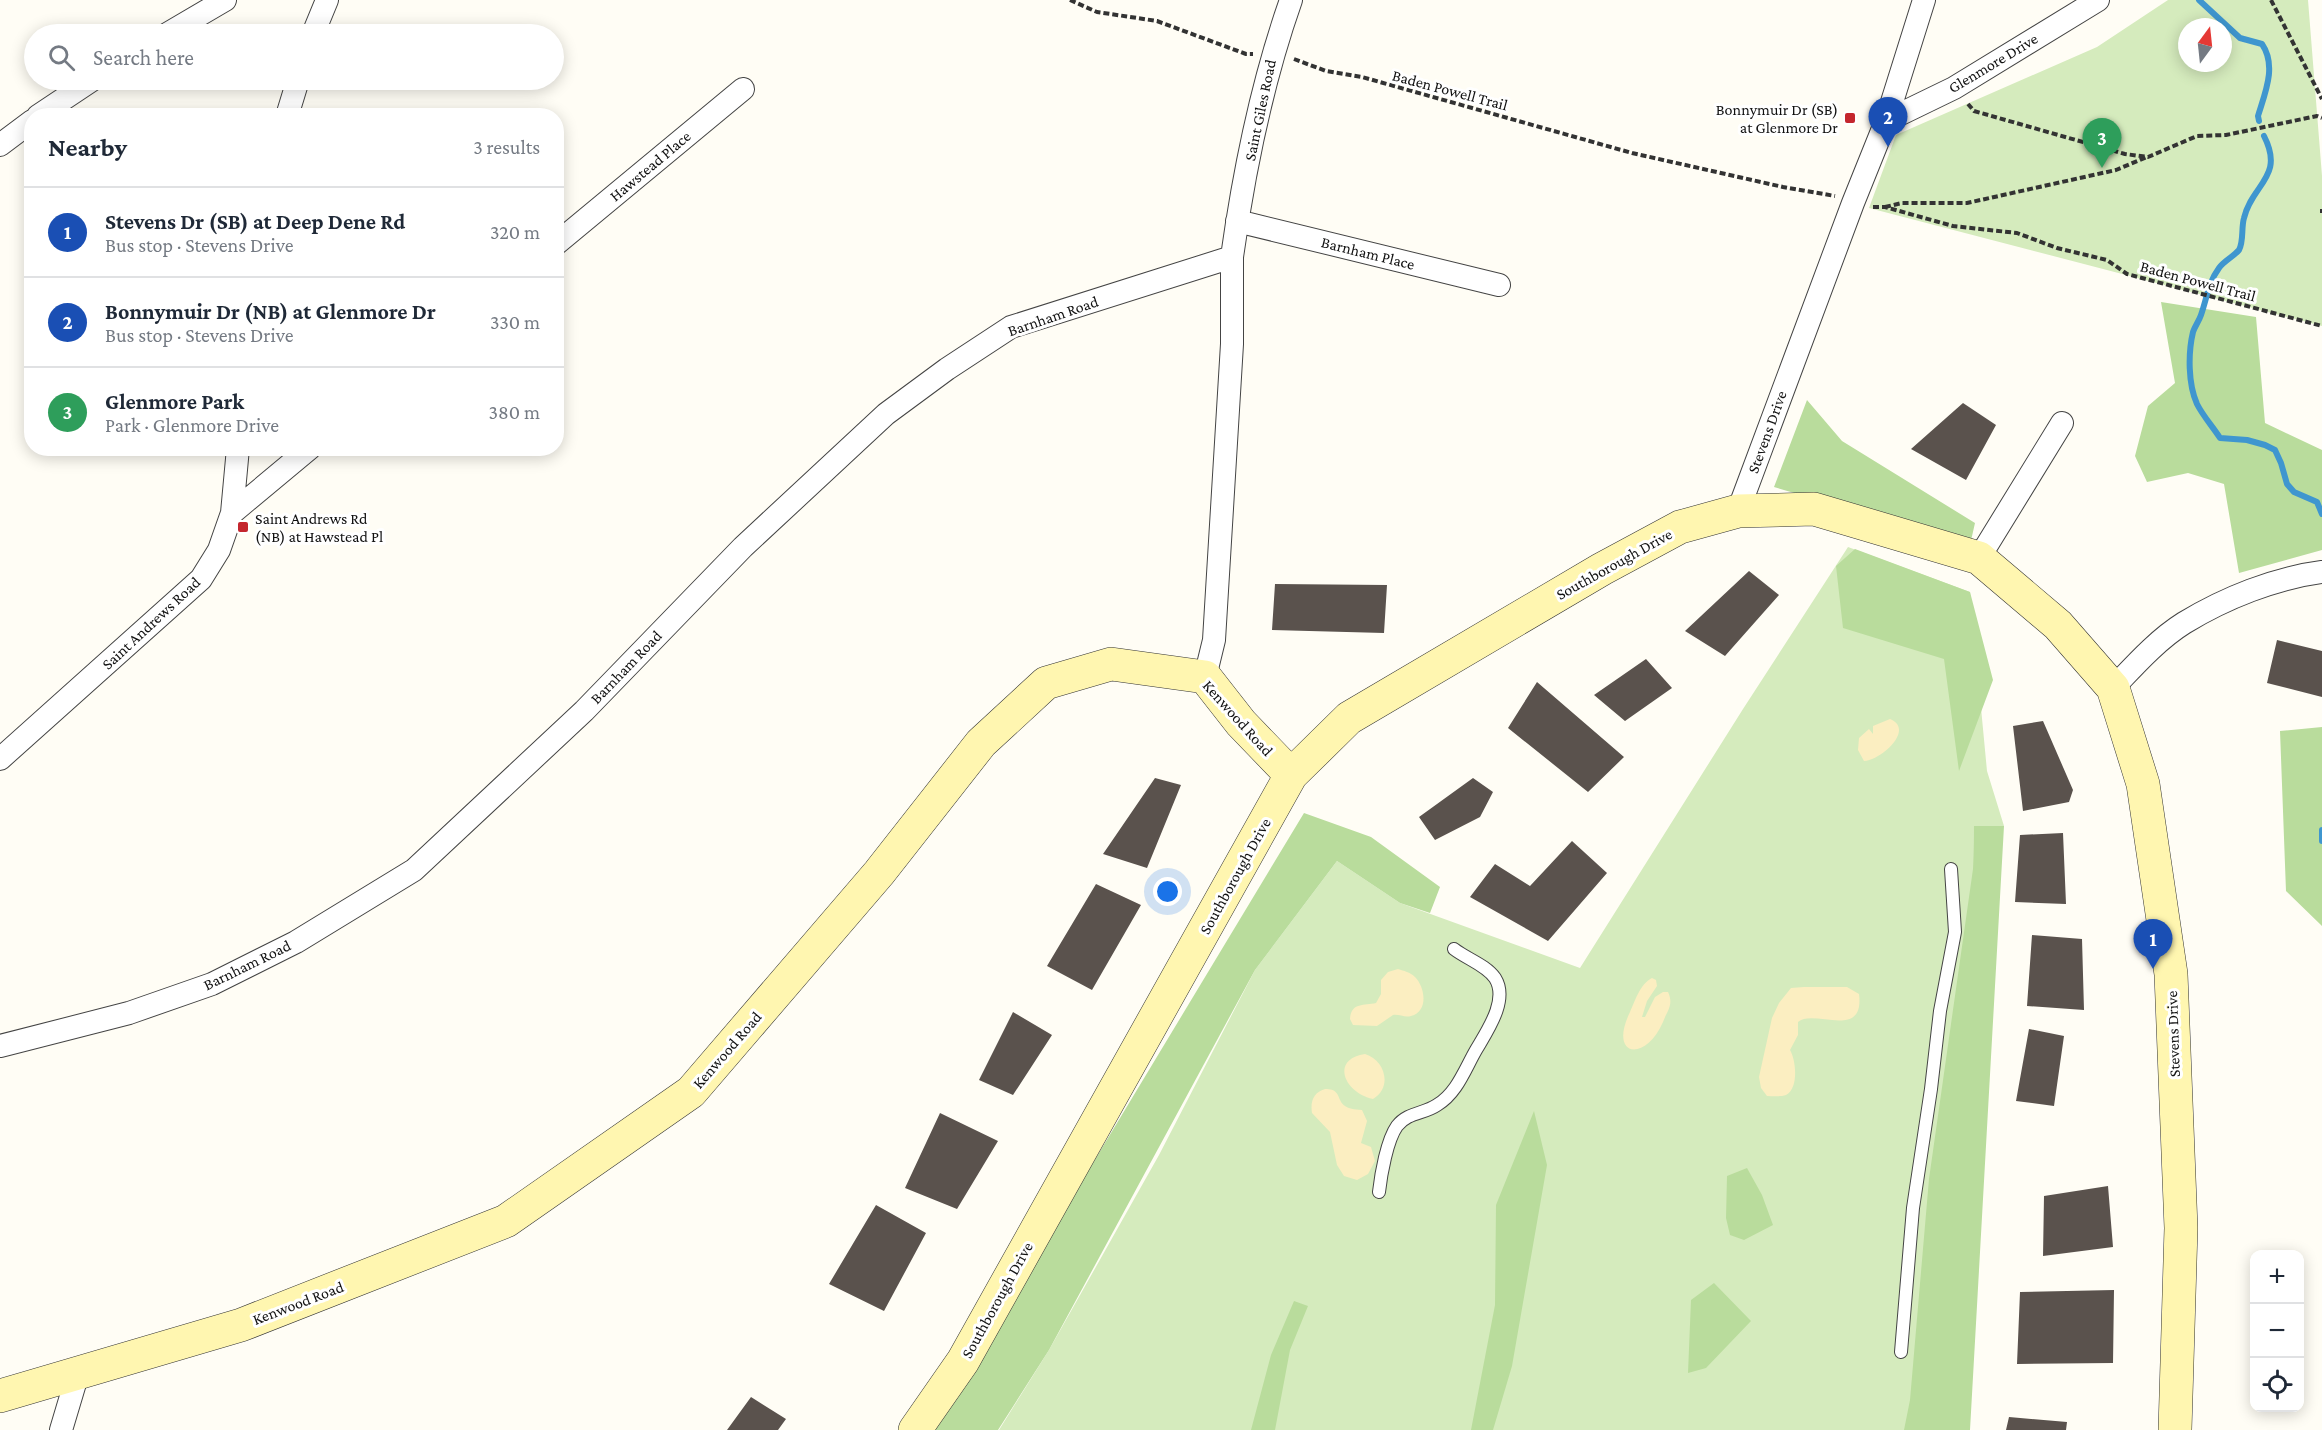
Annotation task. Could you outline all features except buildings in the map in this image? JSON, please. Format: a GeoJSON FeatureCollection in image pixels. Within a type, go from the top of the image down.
{"type":"FeatureCollection","features":[{"type":"Feature","properties":{"kind":"street"},"geometry":{"type":"LineString","coordinates":[[184,24],[225,0]]}},
{"type":"Feature","properties":{"kind":"street"},"geometry":{"type":"LineString","coordinates":[[317,24],[327,0]]}},
{"type":"Feature","properties":{"kind":"street","name":"Saint Giles Road"},"geometry":{"type":"LineString","coordinates":[[1237,221],[1271,55],[1291,0]]}},
{"type":"Feature","properties":{"kind":"street","name":"Stevens Drive"},"geometry":{"type":"LineString","coordinates":[[1924,0],[1886,121],[1848,214],[1738,511],[1814,509],[1979,558],[2058,625],[2113,688],[2143,783],[2171,974],[2181,1228],[2175,1430]]}},
{"type":"Feature","properties":{"kind":"street","name":"Glenmore Drive"},"geometry":{"type":"LineString","coordinates":[[1886,121],[1954,88],[2098,0]]}},
{"type":"Feature","properties":{"kind":"street","name":"Hawstead Place"},"geometry":{"type":"LineString","coordinates":[[564,237],[743,89]]}},
{"type":"Feature","properties":{"kind":"street"},"geometry":{"type":"LineString","coordinates":[[50,108],[77,90]]}},
{"type":"Feature","properties":{"kind":"street"},"geometry":{"type":"LineString","coordinates":[[289,108],[295,90]]}},
{"type":"Feature","properties":{"kind":"street"},"geometry":{"type":"LineString","coordinates":[[0,145],[24,127]]}},
{"type":"Feature","properties":{"kind":"street"},"geometry":{"type":"LineString","coordinates":[[1205,677],[1214,640],[1216,618],[1232,344],[1232,257],[1237,221]]}},
{"type":"Feature","properties":{"kind":"street","name":"Barnham Place"},"geometry":{"type":"LineString","coordinates":[[1237,221],[1498,285]]}},
{"type":"Feature","properties":{"kind":"street","name":"Barnham Road"},"geometry":{"type":"LineString","coordinates":[[0,1046],[129,1013],[212,984],[296,942],[414,870],[584,711],[743,547],[886,414],[947,369],[1011,327],[1232,257]]}},
{"type":"Feature","properties":{"kind":"street"},"geometry":{"type":"LineString","coordinates":[[1979,558],[2062,423]]}},
{"type":"Feature","properties":{"kind":"street","name":"Saint Andrews Road"},"geometry":{"type":"LineString","coordinates":[[0,759],[201,579],[219,550],[232,513],[237,456]]}},
{"type":"Feature","properties":{"kind":"street"},"geometry":{"type":"LineString","coordinates":[[232,513],[300,456]]}},
{"type":"Feature","properties":{"kind":"street","name":"Southborough Drive"},"geometry":{"type":"LineString","coordinates":[[915,1430],[963,1361],[1291,775],[1349,718],[1379,700],[1602,569],[1680,527],[1738,511]]}},
{"type":"Feature","properties":{"kind":"street"},"geometry":{"type":"LineString","coordinates":[[2113,688],[2143,657],[2183,624],[2227,601],[2295,575],[2322,572]]}},
{"type":"Feature","properties":{"kind":"street","name":"Kenwood Road"},"geometry":{"type":"LineString","coordinates":[[0,1396],[241,1325],[506,1221],[691,1092],[879,873],[981,743],[1046,682],[1111,664],[1205,677],[1240,723],[1291,775]]}},
{"type":"Feature","properties":{"kind":"street"},"geometry":{"type":"LineString","coordinates":[[61,1430],[78,1373]]}},
{"type":"Feature","properties":{"kind":"lane"},"geometry":{"type":"LineString","coordinates":[[1901,1352],[1913,1209],[1940,1011],[1955,932],[1951,869]]}},
{"type":"Feature","properties":{"kind":"lane"},"geometry":{"type":"LineString","coordinates":[[1379,1192],[1381,1177],[1396,1127],[1410,1116],[1437,1106],[1453,1091],[1484,1038],[1496,1010],[1499,994],[1495,979],[1481,966],[1454,949]]}},
{"type":"Feature","properties":{"kind":"path","name":"Baden Powell Trail"},"geometry":{"type":"LineString","coordinates":[[1070,0],[1097,12],[1157,21],[1246,54],[1301,60],[1326,71],[1362,77],[1418,92],[1632,153],[1828,195]]}},
{"type":"Feature","properties":{"kind":"path"},"geometry":{"type":"LineString","coordinates":[[2271,0],[2322,99]]}},
{"type":"Feature","properties":{"kind":"path"},"geometry":{"type":"LineString","coordinates":[[1954,88],[1974,111],[2125,154],[2148,157]]}},
{"type":"Feature","properties":{"kind":"path"},"geometry":{"type":"LineString","coordinates":[[1885,207],[1902,203],[1967,203],[2116,170],[2198,136],[2226,135],[2317,117],[2322,118]]}},
{"type":"Feature","properties":{"kind":"path","name":"Baden Powell Trail"},"geometry":{"type":"LineString","coordinates":[[1862,207],[1885,207],[1953,226],[2017,233],[2057,248],[2107,260],[2127,274],[2322,326]]}},
{"type":"Feature","properties":{"kind":"green space"},"geometry":{"type":"Polygon","coordinates":[[[2168,0],[2308,0],[2322,176],[2322,326],[1869,208],[1896,135],[2097,47],[2168,0]]]}},
{"type":"Feature","properties":{"kind":"green space"},"geometry":{"type":"Polygon","coordinates":[[[2161,302],[2256,317],[2265,423],[2322,450],[2322,550],[2239,573],[2224,484],[2188,473],[2147,482],[2135,456],[2148,406],[2175,383],[2161,302]]]}},
{"type":"Feature","properties":{"kind":"green space"},"geometry":{"type":"Polygon","coordinates":[[[1807,400],[1842,441],[1975,523],[1970,545],[1774,487],[1807,400]]]}},
{"type":"Feature","properties":{"kind":"green space"},"geometry":{"type":"Polygon","coordinates":[[[1848,547],[1970,592],[1987,771],[2004,826],[1974,827],[1972,946],[1915,1430],[999,1430],[1049,1350],[1159,1155],[1255,970],[1337,861],[1400,903],[1580,968],[1848,547]]]}},
{"type":"Feature","properties":{"kind":"green space"},"geometry":{"type":"Polygon","coordinates":[[[1855,549],[1970,592],[1993,680],[1959,771],[1944,659],[1843,628],[1836,566],[1855,549]]]}},
{"type":"Feature","properties":{"kind":"green space"},"geometry":{"type":"Polygon","coordinates":[[[2322,727],[2322,926],[2286,891],[2280,731],[2322,727]]]}},
{"type":"Feature","properties":{"kind":"green space"},"geometry":{"type":"Polygon","coordinates":[[[1304,813],[1371,837],[1440,887],[1430,913],[1400,903],[1337,861],[1255,970],[1049,1350],[998,1430],[911,1430],[1079,1186],[1304,813]]]}},
{"type":"Feature","properties":{"kind":"green space"},"geometry":{"type":"Polygon","coordinates":[[[1974,826],[2004,826],[1970,1430],[1904,1430],[1910,1400],[1929,1179],[1973,869],[1974,826]]]}},
{"type":"Feature","properties":{"kind":"green space"},"geometry":{"type":"Polygon","coordinates":[[[1534,1111],[1547,1165],[1512,1366],[1493,1430],[1471,1430],[1495,1305],[1496,1205],[1534,1111]]]}},
{"type":"Feature","properties":{"kind":"green space"},"geometry":{"type":"Polygon","coordinates":[[[1747,1168],[1762,1195],[1773,1225],[1744,1240],[1730,1235],[1726,1218],[1727,1176],[1747,1168]]]}},
{"type":"Feature","properties":{"kind":"green space"},"geometry":{"type":"Polygon","coordinates":[[[1714,1283],[1751,1321],[1706,1368],[1688,1373],[1691,1300],[1714,1283]]]}},
{"type":"Feature","properties":{"kind":"green space"},"geometry":{"type":"Polygon","coordinates":[[[1294,1301],[1308,1306],[1290,1350],[1275,1430],[1251,1430],[1271,1355],[1294,1301]]]}},
{"type":"Feature","properties":{"kind":"sand"},"geometry":{"type":"Polygon","coordinates":[[[1890,719],[1897,724],[1898,736],[1887,750],[1864,761],[1858,750],[1859,738],[1869,729],[1873,734],[1873,726],[1890,719]]]}},
{"type":"Feature","properties":{"kind":"sand"},"geometry":{"type":"Polygon","coordinates":[[[1398,969],[1411,974],[1418,981],[1424,998],[1421,1009],[1409,1016],[1393,1015],[1377,1026],[1353,1025],[1350,1019],[1353,1010],[1359,1006],[1376,1003],[1381,994],[1381,980],[1388,972],[1398,969]]]}},
{"type":"Feature","properties":{"kind":"sand"},"geometry":{"type":"Polygon","coordinates":[[[1652,978],[1656,980],[1657,986],[1647,1001],[1642,1017],[1645,1017],[1655,997],[1663,992],[1668,992],[1669,1008],[1656,1035],[1639,1049],[1632,1049],[1626,1046],[1623,1038],[1624,1027],[1638,993],[1652,978]]]}},
{"type":"Feature","properties":{"kind":"sand"},"geometry":{"type":"Polygon","coordinates":[[[1847,987],[1859,994],[1859,1008],[1854,1016],[1846,1020],[1815,1018],[1798,1022],[1798,1035],[1790,1050],[1795,1067],[1793,1086],[1786,1095],[1767,1096],[1761,1088],[1759,1077],[1772,1018],[1779,1003],[1791,988],[1847,987]]]}},
{"type":"Feature","properties":{"kind":"sand"},"geometry":{"type":"Polygon","coordinates":[[[1365,1054],[1378,1062],[1384,1074],[1383,1088],[1373,1099],[1355,1090],[1345,1076],[1347,1062],[1365,1054]]]}},
{"type":"Feature","properties":{"kind":"sand"},"geometry":{"type":"Polygon","coordinates":[[[1325,1089],[1336,1092],[1346,1106],[1362,1110],[1367,1121],[1361,1143],[1371,1147],[1375,1161],[1368,1174],[1357,1180],[1344,1176],[1337,1165],[1330,1132],[1312,1113],[1314,1098],[1318,1092],[1325,1089]]]}},
{"type":"Feature","properties":{"kind":"waterway"},"geometry":{"type":"LineString","coordinates":[[2199,0],[2240,38],[2262,44],[2266,52],[2269,61],[2268,80],[2258,116],[2259,121]]}},
{"type":"Feature","properties":{"kind":"waterway"},"geometry":{"type":"LineString","coordinates":[[2264,136],[2271,161],[2269,171],[2248,206],[2239,250],[2221,266],[2210,285],[2193,332],[2190,349],[2190,378],[2197,404],[2220,438],[2247,440],[2275,450],[2287,484],[2294,492],[2317,502],[2322,514]]}},
{"type":"Feature","properties":{"kind":"waterway"},"geometry":{"type":"LineString","coordinates":[[2322,830],[2322,841]]}},
{"type":"Feature","properties":{"kind":"place","name":"Bonnymuir Dr (SB) at Glenmore Dr"},"geometry":{"type":"Point","coordinates":[1850,118]}},
{"type":"Feature","properties":{"kind":"place","name":"Bonnymuir Dr (NB) at Glenmore Dr"},"geometry":{"type":"Point","coordinates":[1888,147]}},
{"type":"Feature","properties":{"kind":"place","name":"Glenmore Park"},"geometry":{"type":"Point","coordinates":[2102,168]}},
{"type":"Feature","properties":{"kind":"place","name":"Saint Andrews Rd (NB) at Hawstead Pl"},"geometry":{"type":"Point","coordinates":[243,527]}},
{"type":"Feature","properties":{"kind":"place","name":"Stevens Dr (SB) at Deep Dene Rd"},"geometry":{"type":"Point","coordinates":[2153,969]}}]}
